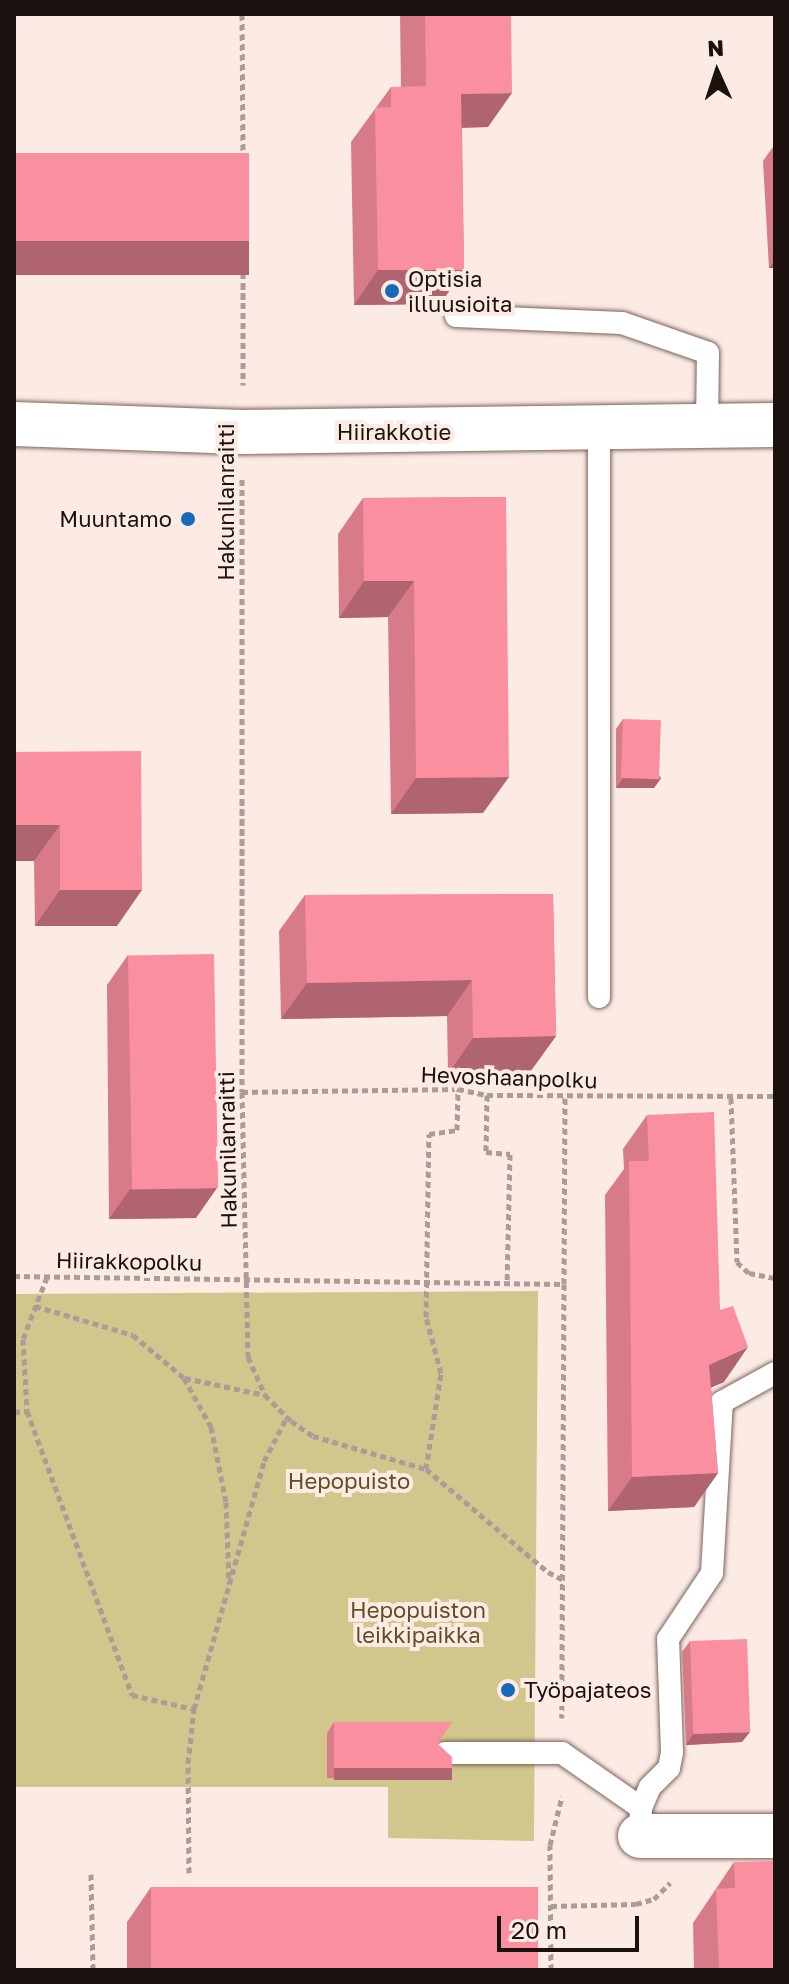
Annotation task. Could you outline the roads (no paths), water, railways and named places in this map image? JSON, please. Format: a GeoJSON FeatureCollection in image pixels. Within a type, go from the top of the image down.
{"type":"FeatureCollection","features":[{"type":"Feature","properties":{"kind":"street","name":"Hiirakkotie"},"geometry":{"type":"LineString","coordinates":[[14,424],[242,432],[599,431],[775,425]]}},
{"type":"Feature","properties":{"kind":"street"},"geometry":{"type":"LineString","coordinates":[[640,1822],[775,1836]]}},
{"type":"Feature","properties":{"kind":"lane"},"geometry":{"type":"LineString","coordinates":[[456,316],[622,323],[708,353],[707,428]]}},
{"type":"Feature","properties":{"kind":"lane"},"geometry":{"type":"LineString","coordinates":[[599,431],[599,997]]}},
{"type":"Feature","properties":{"kind":"lane"},"geometry":{"type":"LineString","coordinates":[[445,1753],[562,1753],[640,1822],[650,1787],[669,1768],[672,1752],[668,1639],[712,1573],[722,1402],[775,1373]]}},
{"type":"Feature","properties":{"kind":"place","name":"Optisia illuusioita"},"geometry":{"type":"Point","coordinates":[392,291]}},
{"type":"Feature","properties":{"kind":"place","name":"Muuntamo"},"geometry":{"type":"Point","coordinates":[188,519]}},
{"type":"Feature","properties":{"kind":"place","name":"Työpajateos"},"geometry":{"type":"Point","coordinates":[508,1690]}},
{"type":"Feature","properties":{"kind":"park label","name":"Hepopuisto"},"geometry":{"type":"Point","coordinates":[349,1481]}},
{"type":"Feature","properties":{"kind":"park label","name":"Hepopuiston leikkipaikka"},"geometry":{"type":"Point","coordinates":[418,1622]}}]}
